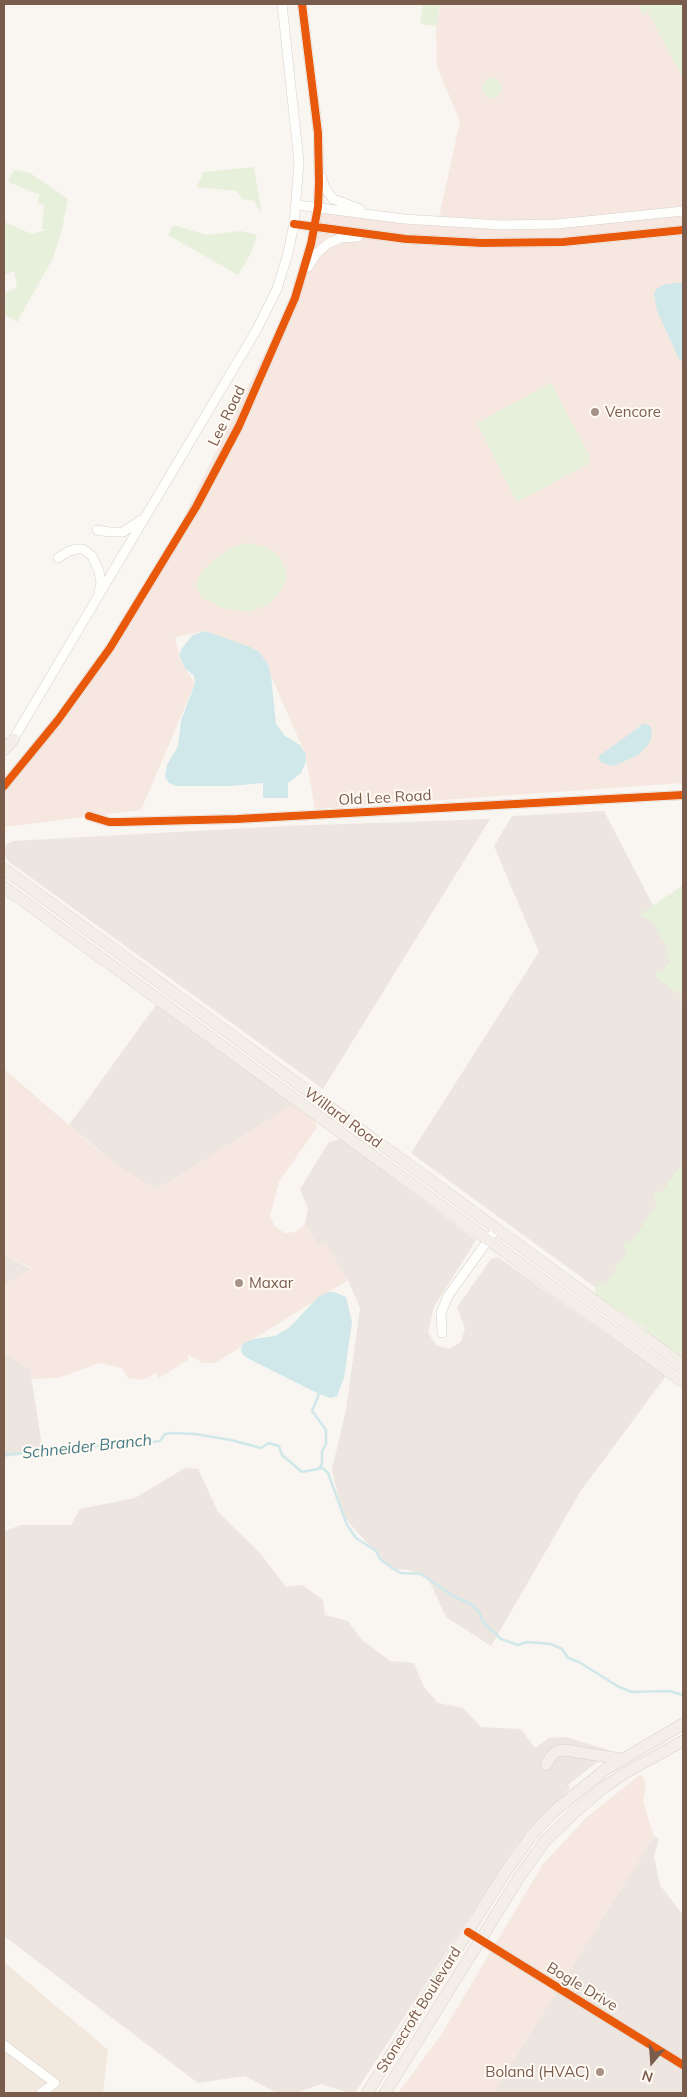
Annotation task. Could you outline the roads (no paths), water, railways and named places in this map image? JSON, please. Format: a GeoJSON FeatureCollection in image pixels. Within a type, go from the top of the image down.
{"type":"FeatureCollection","features":[{"type":"Feature","properties":{"kind":"main road"},"geometry":{"type":"LineString","coordinates":[[4,752],[14,739]]}},
{"type":"Feature","properties":{"kind":"main road","name":"Willard Road"},"geometry":{"type":"LineString","coordinates":[[4,869],[683,1365]]}},
{"type":"Feature","properties":{"kind":"main road","name":"Willard Road"},"geometry":{"type":"LineString","coordinates":[[4,887],[487,1241],[683,1382]]}},
{"type":"Feature","properties":{"kind":"main road","name":"Stonecroft Boulevard"},"geometry":{"type":"LineString","coordinates":[[367,2093],[504,1874],[540,1826],[584,1785],[621,1759],[683,1724]]}},
{"type":"Feature","properties":{"kind":"main road","name":"Stonecroft Boulevard"},"geometry":{"type":"LineString","coordinates":[[385,2093],[524,1870],[545,1841],[592,1796],[610,1783],[683,1741]]}},
{"type":"Feature","properties":{"kind":"main road"},"geometry":{"type":"LineString","coordinates":[[546,1765],[557,1751],[565,1750],[621,1759]]}},
{"type":"Feature","properties":{"kind":"street","name":"Lee Road"},"geometry":{"type":"LineString","coordinates":[[14,739],[150,511],[267,310],[277,289],[288,253],[294,224],[299,162],[282,4]]}},
{"type":"Feature","properties":{"kind":"street","name":"Lee Road"},"geometry":{"type":"LineString","coordinates":[[4,786],[58,720],[110,648],[196,507],[239,426],[302,278],[315,227],[318,207],[319,170],[318,133],[302,4]]}},
{"type":"Feature","properties":{"kind":"street"},"geometry":{"type":"LineString","coordinates":[[319,170],[329,194],[339,202],[404,219]]}},
{"type":"Feature","properties":{"kind":"street"},"geometry":{"type":"LineString","coordinates":[[297,205],[404,219],[471,224],[526,225],[558,224],[683,211]]}},
{"type":"Feature","properties":{"kind":"street"},"geometry":{"type":"LineString","coordinates":[[294,224],[396,237],[482,243],[554,243],[683,230]]}},
{"type":"Feature","properties":{"kind":"street"},"geometry":{"type":"LineString","coordinates":[[302,278],[317,253],[334,240],[396,237]]}},
{"type":"Feature","properties":{"kind":"street"},"geometry":{"type":"LineString","coordinates":[[97,530],[123,532],[137,524],[150,511]]}},
{"type":"Feature","properties":{"kind":"street"},"geometry":{"type":"LineString","coordinates":[[58,558],[69,551],[78,549],[83,549],[92,556],[98,565],[100,577],[98,598]]}},
{"type":"Feature","properties":{"kind":"street","name":"Old Lee Road"},"geometry":{"type":"LineString","coordinates":[[89,816],[109,822],[237,819],[683,795]]}},
{"type":"Feature","properties":{"kind":"street"},"geometry":{"type":"LineString","coordinates":[[442,1332],[441,1313],[448,1296],[496,1229]]}},
{"type":"Feature","properties":{"kind":"street","name":"Bogle Drive"},"geometry":{"type":"LineString","coordinates":[[468,1932],[683,2065]]}},
{"type":"Feature","properties":{"kind":"street"},"geometry":{"type":"LineString","coordinates":[[4,2044],[55,2083],[41,2093]]}},
{"type":"Feature","properties":{"kind":"water"},"geometry":{"type":"Polygon","coordinates":[[[683,282],[683,360],[680,361],[657,311],[654,294],[656,289],[663,285],[683,282]]]}},
{"type":"Feature","properties":{"kind":"water"},"geometry":{"type":"Polygon","coordinates":[[[205,631],[258,651],[268,664],[276,724],[285,736],[300,745],[305,753],[306,761],[301,773],[288,783],[288,798],[263,798],[263,783],[230,786],[176,786],[169,783],[165,777],[167,765],[178,746],[181,721],[195,683],[194,676],[185,668],[179,655],[182,648],[193,635],[205,631]]]}},
{"type":"Feature","properties":{"kind":"water"},"geometry":{"type":"Polygon","coordinates":[[[643,724],[651,727],[652,736],[648,745],[638,755],[614,766],[602,763],[599,756],[643,724]]]}},
{"type":"Feature","properties":{"kind":"water"},"geometry":{"type":"Polygon","coordinates":[[[329,1292],[346,1297],[352,1322],[344,1378],[337,1396],[331,1398],[319,1394],[243,1355],[241,1351],[242,1345],[246,1342],[275,1336],[290,1327],[319,1296],[329,1292]]]}},
{"type":"Feature","properties":{"kind":"waterway"},"geometry":{"type":"LineString","coordinates":[[319,1394],[312,1411],[326,1430],[326,1444],[322,1451],[322,1464],[320,1467]]}},
{"type":"Feature","properties":{"kind":"waterway","name":"Schneider Branch"},"geometry":{"type":"LineString","coordinates":[[4,1455],[125,1443],[138,1439],[154,1442],[160,1441],[165,1434],[172,1433],[195,1434],[231,1440],[261,1448],[269,1443],[279,1446],[282,1455],[302,1472],[323,1468],[328,1473],[347,1525],[356,1538],[376,1551],[380,1559],[401,1573],[421,1574],[453,1596],[471,1604],[479,1612],[483,1622],[501,1639],[518,1645],[527,1642],[551,1644],[562,1649],[568,1658],[579,1662],[619,1687],[632,1692],[669,1691],[683,1695]]}},
{"type":"Feature","properties":{"kind":"place","name":"Vencore"},"geometry":{"type":"Point","coordinates":[595,412]}},
{"type":"Feature","properties":{"kind":"place","name":"Maxar"},"geometry":{"type":"Point","coordinates":[239,1283]}},
{"type":"Feature","properties":{"kind":"place","name":"Boland (HVAC)"},"geometry":{"type":"Point","coordinates":[600,2072]}}]}
